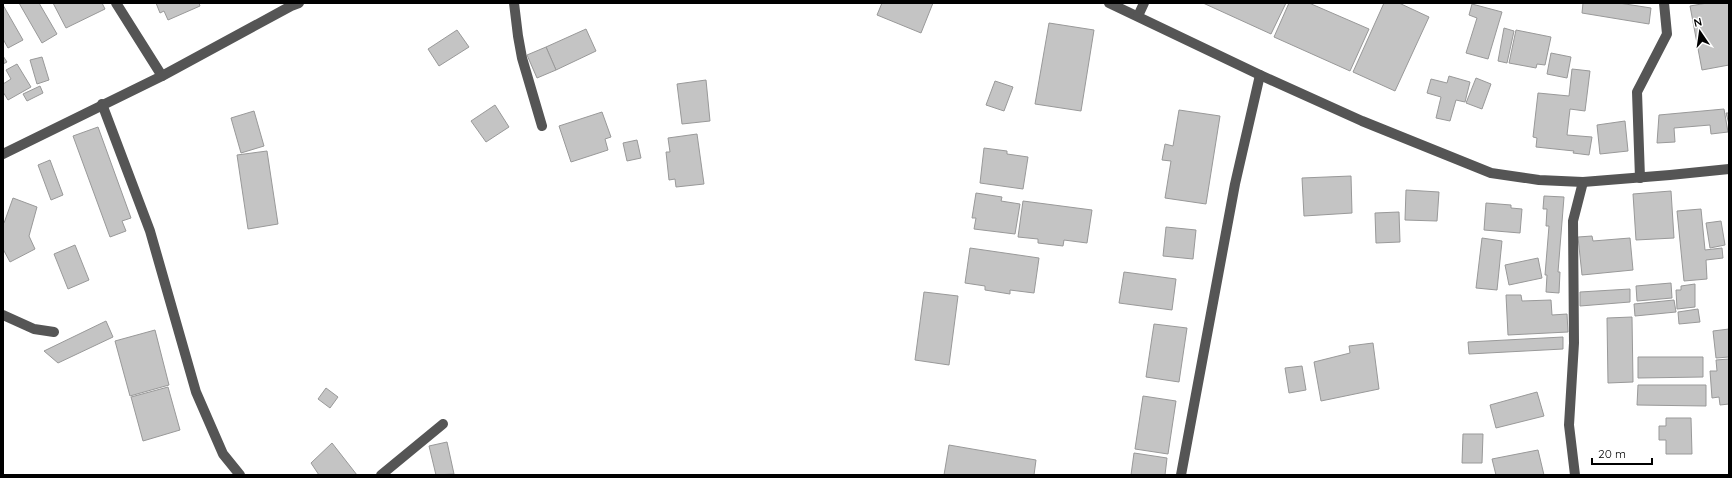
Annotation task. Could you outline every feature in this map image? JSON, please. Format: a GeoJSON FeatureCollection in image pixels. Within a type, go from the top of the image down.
{"type":"FeatureCollection","features":[{"type":"Feature","properties":{"kind":"street"},"geometry":{"type":"LineString","coordinates":[[116,3],[162,76]]}},
{"type":"Feature","properties":{"kind":"street"},"geometry":{"type":"LineString","coordinates":[[514,3],[522,58],[542,126]]}},
{"type":"Feature","properties":{"kind":"street"},"geometry":{"type":"LineString","coordinates":[[1109,3],[1260,75],[1362,121],[1491,173],[1539,180],[1583,182],[1729,169]]}},
{"type":"Feature","properties":{"kind":"street"},"geometry":{"type":"LineString","coordinates":[[1138,16],[1144,3]]}},
{"type":"Feature","properties":{"kind":"street"},"geometry":{"type":"LineString","coordinates":[[1640,178],[1637,92],[1667,34],[1664,3]]}},
{"type":"Feature","properties":{"kind":"street"},"geometry":{"type":"LineString","coordinates":[[3,154],[102,104],[162,76],[294,4]]}},
{"type":"Feature","properties":{"kind":"street"},"geometry":{"type":"LineString","coordinates":[[1181,475],[1235,184],[1260,75]]}},
{"type":"Feature","properties":{"kind":"street"},"geometry":{"type":"LineString","coordinates":[[102,104],[150,231],[196,392],[223,454],[240,475]]}},
{"type":"Feature","properties":{"kind":"street"},"geometry":{"type":"LineString","coordinates":[[1575,475],[1569,425],[1574,344],[1573,221],[1583,182]]}},
{"type":"Feature","properties":{"kind":"street"},"geometry":{"type":"LineString","coordinates":[[3,315],[34,329],[54,332]]}},
{"type":"Feature","properties":{"kind":"street"},"geometry":{"type":"LineString","coordinates":[[381,475],[443,424]]}},
{"type":"Feature","properties":{"kind":"building"},"geometry":{"type":"Polygon","coordinates":[[[19,3],[39,3],[57,34],[42,43],[19,3]]]}},
{"type":"Feature","properties":{"kind":"building"},"geometry":{"type":"Polygon","coordinates":[[[53,3],[102,3],[105,9],[66,28],[53,3]]]}},
{"type":"Feature","properties":{"kind":"building"},"geometry":{"type":"Polygon","coordinates":[[[156,3],[199,3],[200,6],[168,20],[164,11],[160,13],[156,3]]]}},
{"type":"Feature","properties":{"kind":"building"},"geometry":{"type":"Polygon","coordinates":[[[882,3],[933,3],[921,33],[877,15],[882,3]]]}},
{"type":"Feature","properties":{"kind":"building"},"geometry":{"type":"Polygon","coordinates":[[[1203,3],[1286,3],[1271,34],[1203,3]]]}},
{"type":"Feature","properties":{"kind":"building"},"geometry":{"type":"Polygon","coordinates":[[[1289,3],[1309,3],[1369,29],[1350,71],[1274,37],[1289,3]]]}},
{"type":"Feature","properties":{"kind":"building"},"geometry":{"type":"Polygon","coordinates":[[[1384,3],[1399,3],[1429,17],[1395,91],[1353,72],[1384,3]]]}},
{"type":"Feature","properties":{"kind":"building"},"geometry":{"type":"Polygon","coordinates":[[[1583,3],[1619,3],[1651,8],[1649,24],[1582,13],[1583,3]]]}},
{"type":"Feature","properties":{"kind":"building"},"geometry":{"type":"Polygon","coordinates":[[[1707,3],[1729,3],[1729,65],[1702,70],[1690,6],[1707,3]]]}},
{"type":"Feature","properties":{"kind":"building"},"geometry":{"type":"Polygon","coordinates":[[[1472,4],[1502,12],[1488,59],[1466,53],[1477,18],[1469,15],[1472,4]]]}},
{"type":"Feature","properties":{"kind":"building"},"geometry":{"type":"Polygon","coordinates":[[[3,5],[23,40],[8,48],[3,39],[3,5]]]}},
{"type":"Feature","properties":{"kind":"building"},"geometry":{"type":"Polygon","coordinates":[[[1049,23],[1094,30],[1081,111],[1035,104],[1049,23]]]}},
{"type":"Feature","properties":{"kind":"building"},"geometry":{"type":"Polygon","coordinates":[[[1504,28],[1514,31],[1507,63],[1498,61],[1504,28]]]}},
{"type":"Feature","properties":{"kind":"building"},"geometry":{"type":"Polygon","coordinates":[[[586,29],[596,51],[556,70],[546,47],[586,29]]]}},
{"type":"Feature","properties":{"kind":"building"},"geometry":{"type":"Polygon","coordinates":[[[457,30],[469,47],[439,66],[428,49],[457,30]]]}},
{"type":"Feature","properties":{"kind":"building"},"geometry":{"type":"Polygon","coordinates":[[[1516,30],[1551,37],[1545,65],[1537,64],[1536,68],[1509,63],[1516,30]]]}},
{"type":"Feature","properties":{"kind":"building"},"geometry":{"type":"Polygon","coordinates":[[[546,47],[556,70],[537,78],[527,55],[546,47]]]}},
{"type":"Feature","properties":{"kind":"building"},"geometry":{"type":"Polygon","coordinates":[[[1551,53],[1571,57],[1567,78],[1547,74],[1551,53]]]}},
{"type":"Feature","properties":{"kind":"building"},"geometry":{"type":"Polygon","coordinates":[[[3,56],[7,62],[3,64],[3,56]]]}},
{"type":"Feature","properties":{"kind":"building"},"geometry":{"type":"Polygon","coordinates":[[[42,57],[49,80],[37,84],[30,60],[42,57]]]}},
{"type":"Feature","properties":{"kind":"building"},"geometry":{"type":"Polygon","coordinates":[[[17,64],[31,87],[8,100],[3,92],[3,84],[11,79],[6,70],[17,64]]]}},
{"type":"Feature","properties":{"kind":"building"},"geometry":{"type":"Polygon","coordinates":[[[1572,69],[1590,71],[1585,111],[1570,109],[1567,135],[1592,137],[1589,155],[1573,153],[1574,151],[1536,147],[1537,138],[1533,137],[1538,93],[1569,96],[1572,69]]]}},
{"type":"Feature","properties":{"kind":"building"},"geometry":{"type":"Polygon","coordinates":[[[1449,76],[1470,82],[1465,102],[1456,100],[1450,121],[1436,118],[1441,97],[1427,93],[1431,79],[1447,83],[1449,76]]]}},
{"type":"Feature","properties":{"kind":"building"},"geometry":{"type":"Polygon","coordinates":[[[1476,78],[1491,84],[1482,109],[1466,103],[1476,78]]]}},
{"type":"Feature","properties":{"kind":"building"},"geometry":{"type":"Polygon","coordinates":[[[706,80],[710,121],[682,124],[677,84],[706,80]]]}},
{"type":"Feature","properties":{"kind":"building"},"geometry":{"type":"Polygon","coordinates":[[[995,81],[1013,87],[1004,111],[986,105],[995,81]]]}},
{"type":"Feature","properties":{"kind":"building"},"geometry":{"type":"Polygon","coordinates":[[[40,86],[43,93],[27,101],[23,94],[40,86]]]}},
{"type":"Feature","properties":{"kind":"building"},"geometry":{"type":"Polygon","coordinates":[[[495,105],[509,127],[486,142],[471,121],[495,105]]]}},
{"type":"Feature","properties":{"kind":"building"},"geometry":{"type":"Polygon","coordinates":[[[1724,109],[1728,132],[1711,134],[1710,125],[1674,128],[1675,142],[1657,143],[1659,115],[1724,109]]]}},
{"type":"Feature","properties":{"kind":"building"},"geometry":{"type":"Polygon","coordinates":[[[1179,110],[1220,116],[1206,204],[1165,198],[1171,161],[1162,160],[1165,144],[1173,146],[1179,110]]]}},
{"type":"Feature","properties":{"kind":"building"},"geometry":{"type":"Polygon","coordinates":[[[254,111],[264,146],[241,153],[231,118],[254,111]]]}},
{"type":"Feature","properties":{"kind":"building"},"geometry":{"type":"Polygon","coordinates":[[[602,112],[611,137],[605,139],[608,150],[571,162],[559,126],[602,112]]]}},
{"type":"Feature","properties":{"kind":"building"},"geometry":{"type":"Polygon","coordinates":[[[1726,113],[1729,113],[1729,124],[1726,113]]]}},
{"type":"Feature","properties":{"kind":"building"},"geometry":{"type":"Polygon","coordinates":[[[1625,121],[1628,151],[1600,154],[1597,125],[1625,121]]]}},
{"type":"Feature","properties":{"kind":"building"},"geometry":{"type":"Polygon","coordinates":[[[98,127],[131,218],[122,221],[126,231],[110,237],[73,136],[98,127]]]}},
{"type":"Feature","properties":{"kind":"building"},"geometry":{"type":"Polygon","coordinates":[[[697,134],[704,184],[676,187],[675,179],[669,180],[666,152],[670,152],[668,138],[697,134]]]}},
{"type":"Feature","properties":{"kind":"building"},"geometry":{"type":"Polygon","coordinates":[[[637,140],[641,158],[627,161],[623,143],[637,140]]]}},
{"type":"Feature","properties":{"kind":"building"},"geometry":{"type":"Polygon","coordinates":[[[984,148],[1007,151],[1007,154],[1028,157],[1023,189],[980,183],[984,148]]]}},
{"type":"Feature","properties":{"kind":"building"},"geometry":{"type":"Polygon","coordinates":[[[267,151],[278,224],[248,229],[237,155],[267,151]]]}},
{"type":"Feature","properties":{"kind":"building"},"geometry":{"type":"Polygon","coordinates":[[[50,160],[63,195],[51,200],[38,165],[50,160]]]}},
{"type":"Feature","properties":{"kind":"building"},"geometry":{"type":"Polygon","coordinates":[[[1351,176],[1352,213],[1304,216],[1302,178],[1351,176]]]}},
{"type":"Feature","properties":{"kind":"building"},"geometry":{"type":"Polygon","coordinates":[[[1406,190],[1439,192],[1437,221],[1405,220],[1406,190]]]}},
{"type":"Feature","properties":{"kind":"building"},"geometry":{"type":"Polygon","coordinates":[[[1671,191],[1674,238],[1636,240],[1633,194],[1671,191]]]}},
{"type":"Feature","properties":{"kind":"building"},"geometry":{"type":"Polygon","coordinates":[[[976,193],[1002,197],[1001,201],[1020,204],[1015,234],[974,229],[976,218],[972,218],[976,193]]]}},
{"type":"Feature","properties":{"kind":"building"},"geometry":{"type":"Polygon","coordinates":[[[1544,196],[1564,197],[1558,272],[1560,272],[1559,293],[1546,292],[1547,275],[1545,275],[1549,226],[1546,226],[1547,209],[1543,209],[1544,196]]]}},
{"type":"Feature","properties":{"kind":"building"},"geometry":{"type":"Polygon","coordinates":[[[13,198],[37,207],[29,236],[35,249],[10,262],[3,249],[3,223],[13,198]]]}},
{"type":"Feature","properties":{"kind":"building"},"geometry":{"type":"Polygon","coordinates":[[[1023,201],[1092,210],[1087,243],[1064,240],[1063,246],[1038,243],[1038,239],[1018,237],[1023,201]]]}},
{"type":"Feature","properties":{"kind":"building"},"geometry":{"type":"Polygon","coordinates":[[[1486,203],[1511,205],[1511,208],[1522,209],[1520,233],[1484,230],[1486,203]]]}},
{"type":"Feature","properties":{"kind":"building"},"geometry":{"type":"Polygon","coordinates":[[[1701,209],[1705,250],[1722,248],[1723,258],[1706,260],[1707,279],[1684,281],[1677,211],[1701,209]]]}},
{"type":"Feature","properties":{"kind":"building"},"geometry":{"type":"Polygon","coordinates":[[[1399,212],[1400,242],[1376,243],[1375,213],[1399,212]]]}},
{"type":"Feature","properties":{"kind":"building"},"geometry":{"type":"Polygon","coordinates":[[[1721,221],[1725,245],[1710,248],[1706,223],[1721,221]]]}},
{"type":"Feature","properties":{"kind":"building"},"geometry":{"type":"Polygon","coordinates":[[[1166,227],[1196,230],[1193,259],[1163,256],[1166,227]]]}},
{"type":"Feature","properties":{"kind":"building"},"geometry":{"type":"Polygon","coordinates":[[[1592,236],[1593,241],[1630,238],[1633,270],[1582,275],[1578,237],[1592,236]]]}},
{"type":"Feature","properties":{"kind":"building"},"geometry":{"type":"Polygon","coordinates":[[[1482,238],[1502,241],[1497,290],[1476,288],[1482,238]]]}},
{"type":"Feature","properties":{"kind":"building"},"geometry":{"type":"Polygon","coordinates":[[[75,245],[89,280],[68,289],[54,254],[75,245]]]}},
{"type":"Feature","properties":{"kind":"building"},"geometry":{"type":"Polygon","coordinates":[[[970,248],[1039,258],[1034,293],[1010,290],[1010,294],[985,290],[985,286],[965,283],[970,248]]]}},
{"type":"Feature","properties":{"kind":"building"},"geometry":{"type":"Polygon","coordinates":[[[1538,258],[1542,278],[1509,285],[1505,265],[1538,258]]]}},
{"type":"Feature","properties":{"kind":"building"},"geometry":{"type":"Polygon","coordinates":[[[1124,272],[1176,279],[1172,310],[1119,303],[1124,272]]]}},
{"type":"Feature","properties":{"kind":"building"},"geometry":{"type":"Polygon","coordinates":[[[1671,283],[1672,298],[1637,301],[1636,286],[1671,283]]]}},
{"type":"Feature","properties":{"kind":"building"},"geometry":{"type":"Polygon","coordinates":[[[1695,284],[1695,307],[1677,309],[1676,290],[1681,290],[1681,286],[1695,284]]]}},
{"type":"Feature","properties":{"kind":"building"},"geometry":{"type":"Polygon","coordinates":[[[1630,289],[1630,302],[1580,306],[1580,292],[1630,289]]]}},
{"type":"Feature","properties":{"kind":"building"},"geometry":{"type":"Polygon","coordinates":[[[924,292],[958,296],[949,365],[915,360],[924,292]]]}},
{"type":"Feature","properties":{"kind":"building"},"geometry":{"type":"Polygon","coordinates":[[[1506,295],[1521,295],[1522,301],[1551,300],[1552,315],[1567,314],[1568,332],[1508,335],[1506,295]]]}},
{"type":"Feature","properties":{"kind":"building"},"geometry":{"type":"Polygon","coordinates":[[[1674,300],[1676,312],[1635,316],[1634,304],[1674,300]]]}},
{"type":"Feature","properties":{"kind":"building"},"geometry":{"type":"Polygon","coordinates":[[[1698,309],[1700,322],[1679,324],[1678,312],[1698,309]]]}},
{"type":"Feature","properties":{"kind":"building"},"geometry":{"type":"Polygon","coordinates":[[[1632,317],[1633,382],[1608,383],[1607,318],[1632,317]]]}},
{"type":"Feature","properties":{"kind":"building"},"geometry":{"type":"Polygon","coordinates":[[[106,321],[113,337],[58,363],[44,351],[106,321]]]}},
{"type":"Feature","properties":{"kind":"building"},"geometry":{"type":"Polygon","coordinates":[[[1154,324],[1187,328],[1179,382],[1146,377],[1154,324]]]}},
{"type":"Feature","properties":{"kind":"building"},"geometry":{"type":"Polygon","coordinates":[[[1729,329],[1729,357],[1716,358],[1713,331],[1729,329]]]}},
{"type":"Feature","properties":{"kind":"building"},"geometry":{"type":"Polygon","coordinates":[[[155,330],[169,385],[130,396],[115,341],[155,330]]]}},
{"type":"Feature","properties":{"kind":"building"},"geometry":{"type":"Polygon","coordinates":[[[1563,337],[1563,349],[1469,354],[1468,342],[1563,337]]]}},
{"type":"Feature","properties":{"kind":"building"},"geometry":{"type":"Polygon","coordinates":[[[1373,343],[1379,389],[1321,401],[1314,362],[1350,353],[1349,346],[1373,343]]]}},
{"type":"Feature","properties":{"kind":"building"},"geometry":{"type":"Polygon","coordinates":[[[1638,357],[1703,357],[1703,377],[1638,378],[1638,357]]]}},
{"type":"Feature","properties":{"kind":"building"},"geometry":{"type":"Polygon","coordinates":[[[1729,359],[1729,404],[1720,405],[1719,397],[1712,398],[1710,371],[1717,371],[1716,360],[1729,359]]]}},
{"type":"Feature","properties":{"kind":"building"},"geometry":{"type":"Polygon","coordinates":[[[1302,366],[1306,390],[1289,393],[1285,368],[1302,366]]]}},
{"type":"Feature","properties":{"kind":"building"},"geometry":{"type":"Polygon","coordinates":[[[1638,385],[1706,385],[1706,406],[1637,405],[1638,385]]]}},
{"type":"Feature","properties":{"kind":"building"},"geometry":{"type":"Polygon","coordinates":[[[168,387],[180,430],[143,441],[131,397],[168,387]]]}},
{"type":"Feature","properties":{"kind":"building"},"geometry":{"type":"Polygon","coordinates":[[[326,388],[338,397],[330,408],[318,399],[326,388]]]}},
{"type":"Feature","properties":{"kind":"building"},"geometry":{"type":"Polygon","coordinates":[[[1537,392],[1544,416],[1496,428],[1490,405],[1537,392]]]}},
{"type":"Feature","properties":{"kind":"building"},"geometry":{"type":"Polygon","coordinates":[[[1143,396],[1176,401],[1168,454],[1135,449],[1143,396]]]}},
{"type":"Feature","properties":{"kind":"building"},"geometry":{"type":"Polygon","coordinates":[[[1666,418],[1691,418],[1692,454],[1666,454],[1666,440],[1659,440],[1659,426],[1666,426],[1666,418]]]}},
{"type":"Feature","properties":{"kind":"building"},"geometry":{"type":"Polygon","coordinates":[[[1463,434],[1483,434],[1482,463],[1462,463],[1463,434]]]}},
{"type":"Feature","properties":{"kind":"building"},"geometry":{"type":"Polygon","coordinates":[[[447,442],[454,474],[436,475],[429,446],[447,442]]]}},
{"type":"Feature","properties":{"kind":"building"},"geometry":{"type":"Polygon","coordinates":[[[332,443],[357,475],[319,475],[311,463],[332,443]]]}},
{"type":"Feature","properties":{"kind":"building"},"geometry":{"type":"Polygon","coordinates":[[[949,445],[1036,460],[1034,475],[944,475],[949,445]]]}},
{"type":"Feature","properties":{"kind":"building"},"geometry":{"type":"Polygon","coordinates":[[[1538,450],[1544,475],[1496,475],[1492,459],[1538,450]]]}},
{"type":"Feature","properties":{"kind":"building"},"geometry":{"type":"Polygon","coordinates":[[[1134,453],[1167,458],[1165,475],[1131,475],[1134,453]]]}}]}
